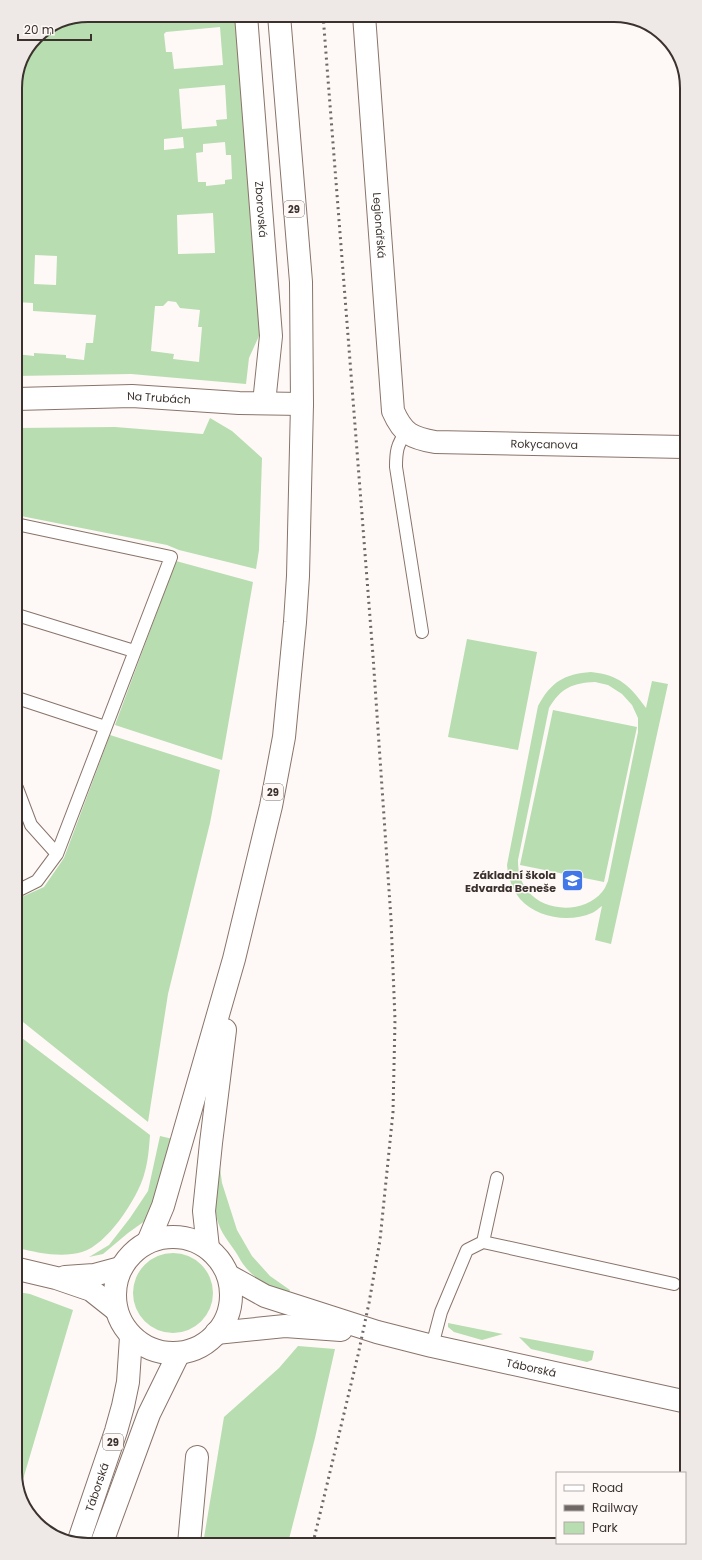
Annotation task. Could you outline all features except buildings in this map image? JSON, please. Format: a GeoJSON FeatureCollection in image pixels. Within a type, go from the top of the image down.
{"type":"FeatureCollection","features":[{"type":"Feature","properties":{"kind":"main road","name":"Zborovská"},"geometry":{"type":"LineString","coordinates":[[247,22],[271,336],[264,404]]}},
{"type":"Feature","properties":{"kind":"main road","name":"29"},"geometry":{"type":"LineString","coordinates":[[148,1242],[163,1206],[234,959],[271,806],[284,737],[298,576],[302,404],[301,282],[280,22]]}},
{"type":"Feature","properties":{"kind":"main road","name":"Legionářská"},"geometry":{"type":"LineString","coordinates":[[365,22],[393,411],[397,422],[406,432]]}},
{"type":"Feature","properties":{"kind":"main road","name":"Na Trubách"},"geometry":{"type":"LineString","coordinates":[[22,399],[132,396],[239,403],[302,404]]}},
{"type":"Feature","properties":{"kind":"main road","name":"Rokycanova"},"geometry":{"type":"LineString","coordinates":[[406,432],[418,439],[436,442],[680,447]]}},
{"type":"Feature","properties":{"kind":"main road","name":"29"},"geometry":{"type":"LineString","coordinates":[[208,1248],[204,1211],[234,959]]}},
{"type":"Feature","properties":{"kind":"main road"},"geometry":{"type":"LineString","coordinates":[[168,1236],[189,1239],[208,1248],[221,1259],[231,1277],[232,1295],[229,1310],[216,1333],[201,1346],[178,1353],[157,1351],[143,1345],[131,1337],[123,1327],[115,1309],[114,1289],[120,1268],[131,1253],[148,1242],[168,1236]]}},
{"type":"Feature","properties":{"kind":"main road"},"geometry":{"type":"LineString","coordinates":[[56,1278],[94,1275],[120,1268]]}},
{"type":"Feature","properties":{"kind":"main road"},"geometry":{"type":"LineString","coordinates":[[22,1270],[56,1278],[91,1290],[115,1309]]}},
{"type":"Feature","properties":{"kind":"main road","name":"Táborská"},"geometry":{"type":"LineString","coordinates":[[231,1277],[265,1296],[377,1332],[432,1346],[680,1400]]}},
{"type":"Feature","properties":{"kind":"main road","name":"Táborská"},"geometry":{"type":"LineString","coordinates":[[216,1333],[285,1326],[377,1332]]}},
{"type":"Feature","properties":{"kind":"main road","name":"Táborská"},"geometry":{"type":"LineString","coordinates":[[80,1538],[114,1438],[123,1406],[128,1382],[131,1337]]}},
{"type":"Feature","properties":{"kind":"main road","name":"Táborská"},"geometry":{"type":"LineString","coordinates":[[104,1538],[149,1414],[178,1353]]}},
{"type":"Feature","properties":{"kind":"main road"},"geometry":{"type":"LineString","coordinates":[[190,1538],[197,1457]]}},
{"type":"Feature","properties":{"kind":"lane"},"geometry":{"type":"LineString","coordinates":[[406,432],[399,442],[396,451],[396,466],[422,632]]}},
{"type":"Feature","properties":{"kind":"lane"},"geometry":{"type":"LineString","coordinates":[[22,525],[171,558],[56,854],[37,881],[22,888]]}},
{"type":"Feature","properties":{"kind":"lane"},"geometry":{"type":"LineString","coordinates":[[22,617],[134,651]]}},
{"type":"Feature","properties":{"kind":"lane"},"geometry":{"type":"LineString","coordinates":[[22,700],[105,727]]}},
{"type":"Feature","properties":{"kind":"lane"},"geometry":{"type":"LineString","coordinates":[[22,801],[31,825],[56,854]]}},
{"type":"Feature","properties":{"kind":"lane"},"geometry":{"type":"LineString","coordinates":[[483,1242],[496,1178]]}},
{"type":"Feature","properties":{"kind":"lane"},"geometry":{"type":"LineString","coordinates":[[432,1346],[441,1312],[467,1250],[483,1242],[674,1284]]}},
{"type":"Feature","properties":{"kind":"green space"},"geometry":{"type":"Polygon","coordinates":[[[238,22],[263,327],[249,358],[246,384],[131,374],[22,376],[22,355],[34,356],[34,353],[66,355],[66,358],[84,360],[86,343],[93,343],[96,315],[33,311],[33,303],[22,302],[22,83],[24,71],[36,48],[44,38],[55,31],[67,25],[79,23],[238,22]],[[220,27],[166,32],[164,34],[166,52],[172,52],[174,69],[223,65],[220,27]],[[225,85],[179,89],[182,129],[217,126],[216,120],[227,119],[225,85]],[[183,137],[164,139],[164,150],[184,148],[183,137]],[[225,142],[203,144],[203,152],[196,153],[198,182],[206,182],[206,186],[225,184],[225,180],[232,179],[231,155],[226,155],[225,142]],[[213,213],[177,215],[178,254],[215,253],[213,213]],[[35,255],[34,284],[56,285],[57,256],[35,255]],[[168,301],[163,306],[155,306],[151,351],[174,354],[173,359],[199,362],[202,327],[198,327],[200,310],[180,308],[176,302],[168,301]]]}},
{"type":"Feature","properties":{"kind":"green space"},"geometry":{"type":"Polygon","coordinates":[[[210,418],[232,431],[262,458],[259,550],[256,569],[179,550],[167,545],[22,516],[22,428],[115,427],[203,434],[210,418]]]}},
{"type":"Feature","properties":{"kind":"green space"},"geometry":{"type":"Polygon","coordinates":[[[176,561],[253,582],[222,760],[115,725],[176,561]]]}},
{"type":"Feature","properties":{"kind":"green space"},"geometry":{"type":"Polygon","coordinates":[[[467,639],[537,652],[518,750],[448,737],[467,639]]]}},
{"type":"Feature","properties":{"kind":"green space"},"geometry":{"type":"Polygon","coordinates":[[[591,672],[617,679],[635,694],[646,708],[652,681],[668,684],[611,944],[595,940],[602,906],[592,913],[573,918],[554,917],[535,911],[517,895],[508,874],[507,865],[538,706],[553,685],[566,677],[591,672]],[[595,682],[574,685],[563,691],[553,701],[549,708],[518,864],[521,880],[528,891],[535,898],[554,907],[576,907],[586,904],[595,899],[602,892],[608,881],[638,732],[638,718],[632,705],[622,694],[608,685],[595,682]]]}},
{"type":"Feature","properties":{"kind":"green space"},"geometry":{"type":"Polygon","coordinates":[[[553,710],[637,727],[604,882],[520,865],[553,710]]]}},
{"type":"Feature","properties":{"kind":"green space"},"geometry":{"type":"Polygon","coordinates":[[[110,735],[220,770],[210,823],[168,994],[148,1122],[22,1021],[22,897],[44,887],[64,858],[110,735]]]}},
{"type":"Feature","properties":{"kind":"green space"},"geometry":{"type":"Polygon","coordinates":[[[22,1038],[150,1135],[145,1170],[140,1185],[128,1208],[111,1231],[92,1248],[82,1252],[66,1255],[42,1253],[22,1249],[22,1038]]]}},
{"type":"Feature","properties":{"kind":"green space"},"geometry":{"type":"Polygon","coordinates":[[[160,1136],[173,1139],[149,1218],[103,1254],[89,1257],[109,1245],[130,1218],[148,1191],[160,1136]]]}},
{"type":"Feature","properties":{"kind":"green space"},"geometry":{"type":"Polygon","coordinates":[[[217,1157],[219,1160],[222,1183],[237,1230],[252,1256],[270,1276],[290,1290],[288,1295],[269,1286],[253,1275],[242,1262],[221,1229],[217,1219],[215,1206],[217,1157]]]}},
{"type":"Feature","properties":{"kind":"green space"},"geometry":{"type":"Polygon","coordinates":[[[165,1253],[181,1253],[202,1264],[213,1285],[213,1301],[202,1322],[181,1333],[165,1333],[151,1327],[144,1322],[139,1315],[133,1301],[133,1285],[139,1271],[144,1264],[151,1259],[165,1253]]]}},
{"type":"Feature","properties":{"kind":"green space"},"geometry":{"type":"Polygon","coordinates":[[[22,1293],[30,1294],[73,1310],[23,1480],[22,1293]]]}},
{"type":"Feature","properties":{"kind":"green space"},"geometry":{"type":"Polygon","coordinates":[[[448,1323],[503,1334],[482,1340],[454,1332],[448,1327],[448,1323]]]}},
{"type":"Feature","properties":{"kind":"green space"},"geometry":{"type":"Polygon","coordinates":[[[519,1337],[594,1351],[592,1360],[587,1362],[531,1349],[519,1337]]]}},
{"type":"Feature","properties":{"kind":"green space"},"geometry":{"type":"Polygon","coordinates":[[[298,1346],[335,1349],[315,1438],[289,1538],[204,1538],[224,1417],[279,1368],[298,1346]]]}},
{"type":"Feature","properties":{"kind":"railway"},"geometry":{"type":"LineString","coordinates":[[314,1538],[358,1355],[380,1240],[393,1112],[395,1020],[391,919],[373,656],[324,22]]}},
{"type":"Feature","properties":{"kind":"place","name":"Základní škola Edvarda Beneše"},"geometry":{"type":"Point","coordinates":[572,881]}}]}
